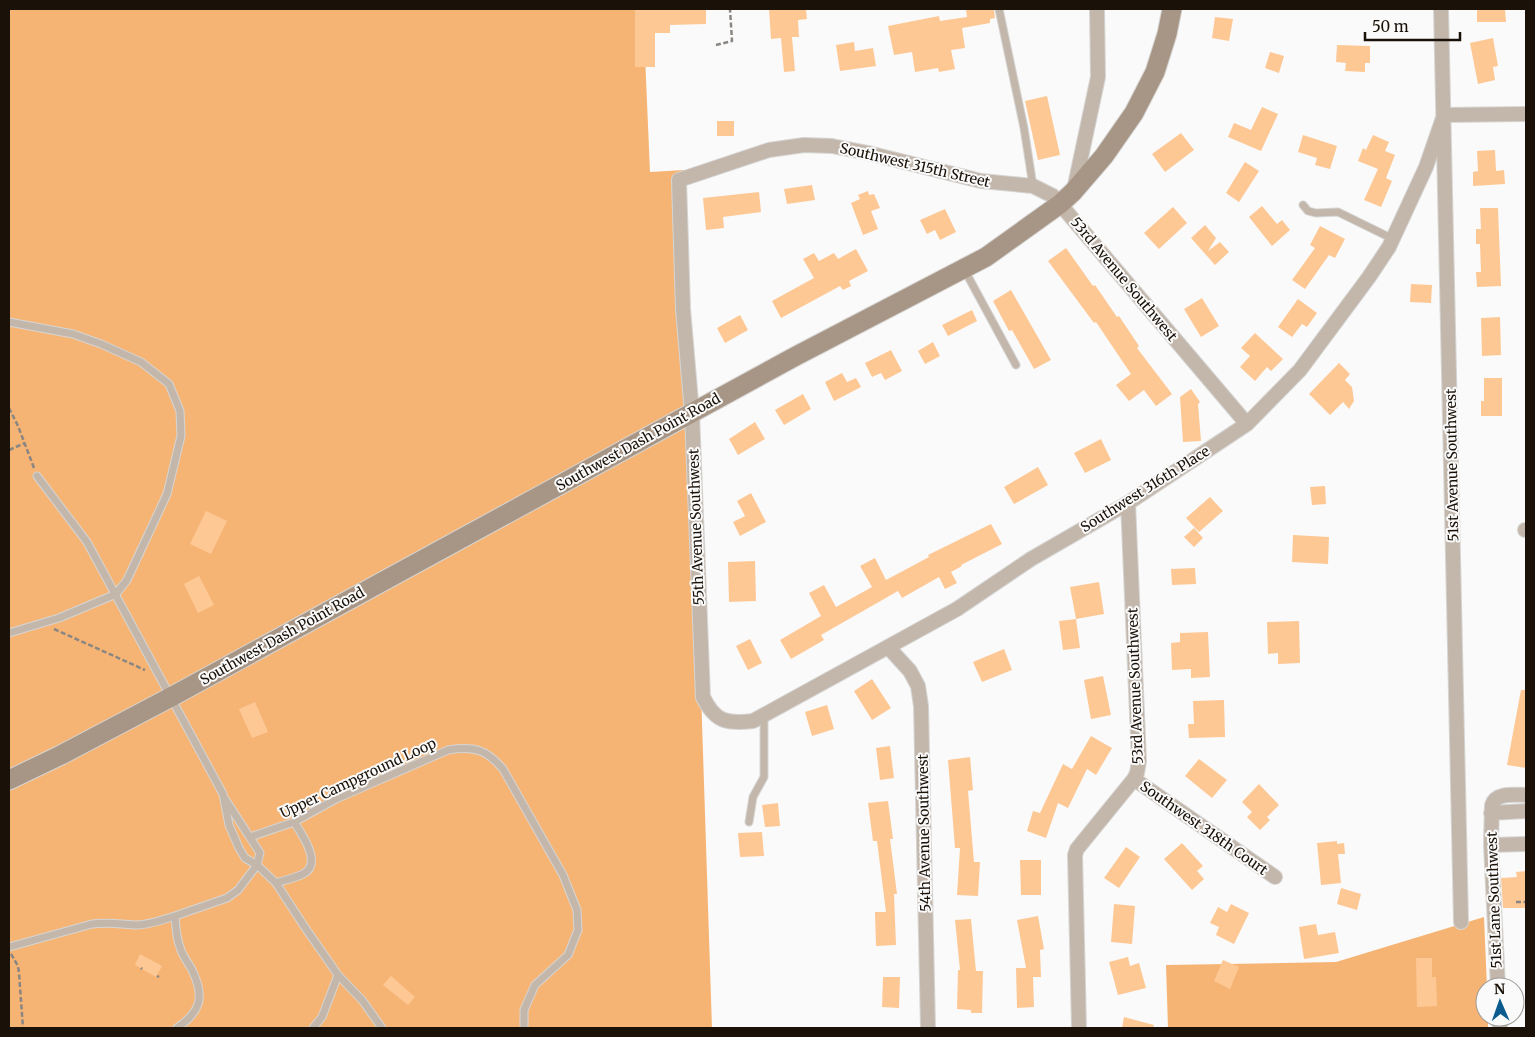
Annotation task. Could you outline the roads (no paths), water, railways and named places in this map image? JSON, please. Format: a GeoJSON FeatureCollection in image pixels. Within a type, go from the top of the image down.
{"type":"FeatureCollection","features":[{"type":"Feature","properties":{"kind":"main road","name":"Southwest Dash Point Road"},"geometry":{"type":"LineString","coordinates":[[9,780],[171,697],[804,352],[986,257],[1067,198],[1119,136],[1146,90],[1161,55],[1172,9]]}},
{"type":"Feature","properties":{"kind":"street"},"geometry":{"type":"LineString","coordinates":[[1067,198],[1098,77],[1097,9]]}},
{"type":"Feature","properties":{"kind":"street","name":"51st Avenue Southwest"},"geometry":{"type":"LineString","coordinates":[[1440,9],[1462,922]]}},
{"type":"Feature","properties":{"kind":"street"},"geometry":{"type":"LineString","coordinates":[[1444,115],[1526,114]]}},
{"type":"Feature","properties":{"kind":"street","name":"Southwest 316th Place"},"geometry":{"type":"LineString","coordinates":[[719,718],[728,722],[753,721],[889,648],[957,609],[1031,559],[1128,503],[1247,424],[1300,370],[1369,277],[1393,239],[1426,167],[1444,115]]}},
{"type":"Feature","properties":{"kind":"street","name":"Southwest 315th Street"},"geometry":{"type":"LineString","coordinates":[[679,180],[769,150],[804,145],[832,146],[981,181],[1033,186],[1053,196],[1067,198]]}},
{"type":"Feature","properties":{"kind":"street","name":"55th Avenue Southwest"},"geometry":{"type":"LineString","coordinates":[[679,180],[683,309],[692,413],[701,680],[703,697],[708,708],[719,718]]}},
{"type":"Feature","properties":{"kind":"street","name":"53rd Avenue Southwest"},"geometry":{"type":"LineString","coordinates":[[1067,198],[1247,424]]}},
{"type":"Feature","properties":{"kind":"street","name":"53rd Avenue Southwest"},"geometry":{"type":"LineString","coordinates":[[1079,1028],[1075,855],[1077,849],[1134,779],[1139,761],[1128,503]]}},
{"type":"Feature","properties":{"kind":"street","name":"54th Avenue Southwest"},"geometry":{"type":"LineString","coordinates":[[889,648],[910,671],[918,686],[921,706],[928,1028]]}},
{"type":"Feature","properties":{"kind":"street","name":"Southwest 318th Court"},"geometry":{"type":"LineString","coordinates":[[1134,779],[1275,877]]}},
{"type":"Feature","properties":{"kind":"street"},"geometry":{"type":"LineString","coordinates":[[1526,795],[1498,797],[1493,802],[1491,813],[1526,811]]}},
{"type":"Feature","properties":{"kind":"street","name":"51st Lane Southwest"},"geometry":{"type":"LineString","coordinates":[[1491,813],[1498,977]]}},
{"type":"Feature","properties":{"kind":"street"},"geometry":{"type":"LineString","coordinates":[[1491,845],[1526,844]]}},
{"type":"Feature","properties":{"kind":"lane"},"geometry":{"type":"LineString","coordinates":[[999,9],[1024,128],[1033,186]]}},
{"type":"Feature","properties":{"kind":"lane"},"geometry":{"type":"LineString","coordinates":[[1303,205],[1308,210],[1316,213],[1338,212],[1393,239]]}},
{"type":"Feature","properties":{"kind":"lane"},"geometry":{"type":"LineString","coordinates":[[964,268],[1016,365]]}},
{"type":"Feature","properties":{"kind":"lane"},"geometry":{"type":"LineString","coordinates":[[9,322],[73,334],[141,362],[169,384],[180,411],[181,436],[167,494],[127,580],[116,594],[42,623],[9,633]]}},
{"type":"Feature","properties":{"kind":"lane"},"geometry":{"type":"LineString","coordinates":[[9,948],[92,924],[106,922],[137,925],[150,923],[227,898],[238,890],[257,865],[260,853],[222,794],[87,542],[37,476]]}},
{"type":"Feature","properties":{"kind":"lane"},"geometry":{"type":"LineString","coordinates":[[749,822],[753,797],[764,777],[764,715]]}},
{"type":"Feature","properties":{"kind":"lane","name":"Upper Campground Loop"},"geometry":{"type":"LineString","coordinates":[[250,837],[294,822],[336,799],[448,750],[465,747],[493,757],[503,769],[563,875],[577,910],[578,930],[568,955],[534,985],[524,1010],[524,1028]]}},
{"type":"Feature","properties":{"kind":"lane"},"geometry":{"type":"LineString","coordinates":[[222,794],[229,825],[245,858],[257,865],[276,883],[338,975],[362,1000],[382,1028]]}},
{"type":"Feature","properties":{"kind":"lane"},"geometry":{"type":"LineString","coordinates":[[276,883],[304,874],[312,862],[308,845],[294,822]]}},
{"type":"Feature","properties":{"kind":"lane"},"geometry":{"type":"LineString","coordinates":[[175,916],[179,947],[194,973],[199,995],[197,1008],[190,1019],[177,1028]]}},
{"type":"Feature","properties":{"kind":"lane"},"geometry":{"type":"LineString","coordinates":[[313,1028],[322,1017],[338,975]]}}]}
